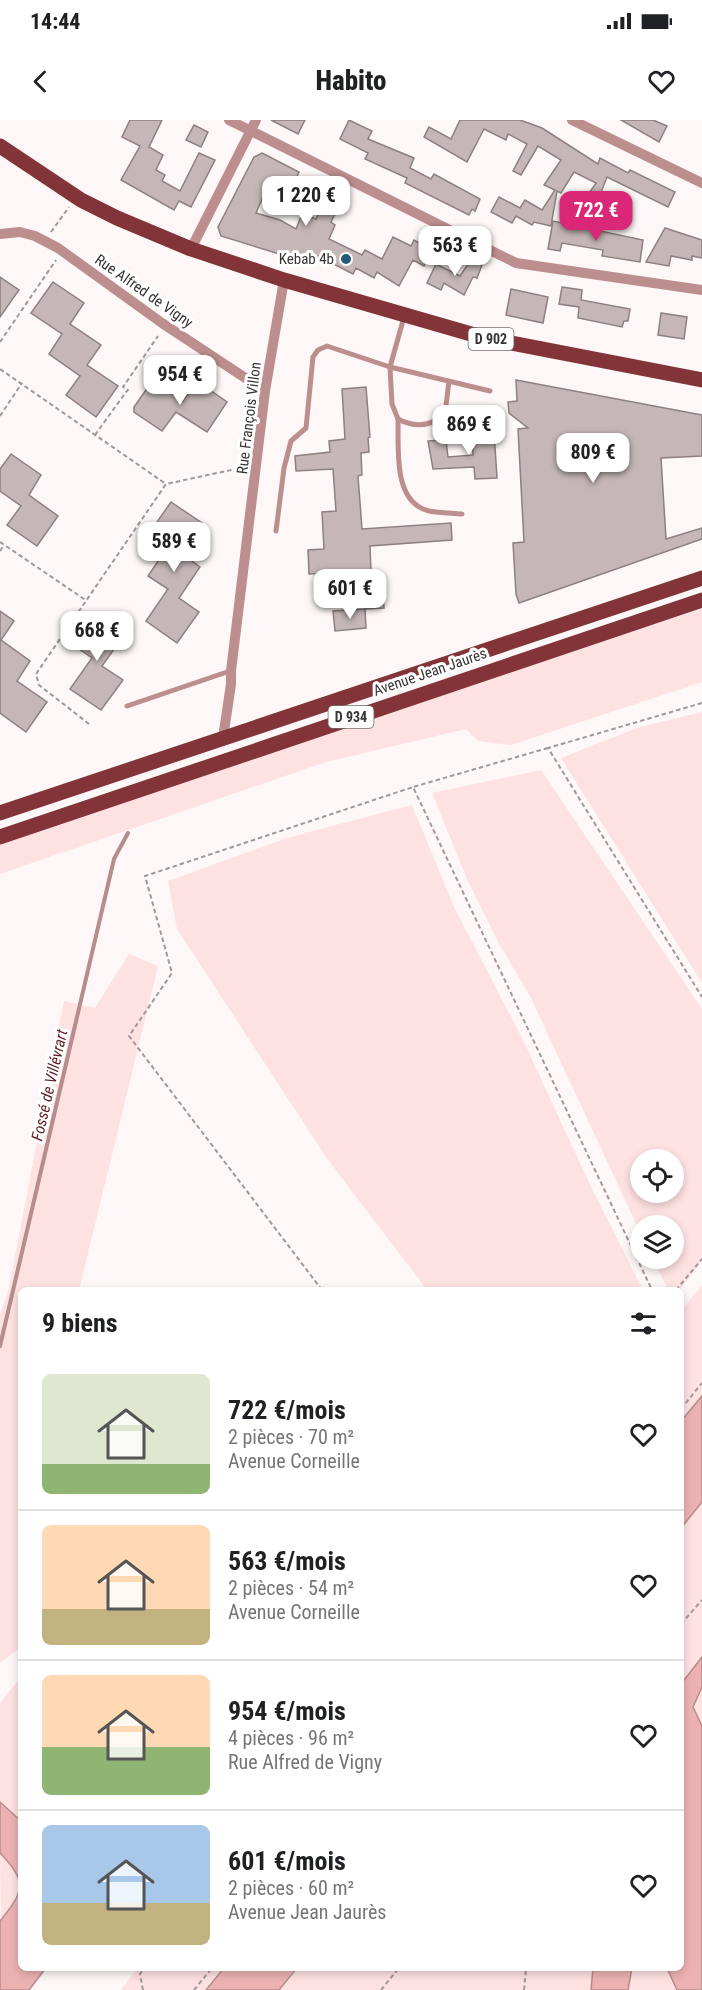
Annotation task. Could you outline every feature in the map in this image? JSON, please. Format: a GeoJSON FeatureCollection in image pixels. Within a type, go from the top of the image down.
{"type":"FeatureCollection","features":[{"type":"Feature","properties":{"kind":"main road","name":"D 902"},"geometry":{"type":"LineString","coordinates":[[0,146],[77,197],[191,249],[284,280],[484,338],[702,380]]}},
{"type":"Feature","properties":{"kind":"main road","name":"Avenue Jean Jaurès"},"geometry":{"type":"LineString","coordinates":[[0,813],[702,578]]}},
{"type":"Feature","properties":{"kind":"main road","name":"Avenue Jean Jaurès"},"geometry":{"type":"LineString","coordinates":[[0,837],[702,600]]}},
{"type":"Feature","properties":{"kind":"street"},"geometry":{"type":"LineString","coordinates":[[229,120],[516,263],[702,290]]}},
{"type":"Feature","properties":{"kind":"street"},"geometry":{"type":"LineString","coordinates":[[191,249],[256,120]]}},
{"type":"Feature","properties":{"kind":"street"},"geometry":{"type":"LineString","coordinates":[[572,120],[702,183]]}},
{"type":"Feature","properties":{"kind":"street","name":"Rue Alfred de Vigny"},"geometry":{"type":"LineString","coordinates":[[0,234],[20,232],[44,241],[265,391]]}},
{"type":"Feature","properties":{"kind":"street","name":"Rue François Villon"},"geometry":{"type":"LineString","coordinates":[[223,738],[258,467],[265,391],[284,280]]}},
{"type":"Feature","properties":{"kind":"lane"},"geometry":{"type":"LineString","coordinates":[[404,316],[390,367],[392,404],[398,419],[401,483],[412,501],[427,511],[462,514]]}},
{"type":"Feature","properties":{"kind":"lane"},"geometry":{"type":"LineString","coordinates":[[276,531],[284,468],[291,441],[306,428],[313,357],[327,346],[390,367],[490,391]]}},
{"type":"Feature","properties":{"kind":"lane"},"geometry":{"type":"LineString","coordinates":[[398,419],[412,426],[437,422],[445,414],[448,381]]}},
{"type":"Feature","properties":{"kind":"lane"},"geometry":{"type":"LineString","coordinates":[[127,706],[231,671]]}},
{"type":"Feature","properties":{"kind":"path"},"geometry":{"type":"LineString","coordinates":[[44,241],[77,197]]}},
{"type":"Feature","properties":{"kind":"path"},"geometry":{"type":"LineString","coordinates":[[0,342],[62,252]]}},
{"type":"Feature","properties":{"kind":"path"},"geometry":{"type":"LineString","coordinates":[[94,435],[128,390],[123,387],[166,325]]}},
{"type":"Feature","properties":{"kind":"path"},"geometry":{"type":"LineString","coordinates":[[0,369],[166,484]]}},
{"type":"Feature","properties":{"kind":"path"},"geometry":{"type":"LineString","coordinates":[[0,416],[22,383]]}},
{"type":"Feature","properties":{"kind":"path"},"geometry":{"type":"LineString","coordinates":[[89,724],[35,680],[36,674],[166,484],[240,467],[258,467]]}},
{"type":"Feature","properties":{"kind":"path"},"geometry":{"type":"LineString","coordinates":[[0,542],[87,601]]}},
{"type":"Feature","properties":{"kind":"path"},"geometry":{"type":"LineString","coordinates":[[0,551],[4,545]]}},
{"type":"Feature","properties":{"kind":"path"},"geometry":{"type":"LineString","coordinates":[[320,1287],[129,1036],[172,973],[145,876],[413,787],[702,703]]}},
{"type":"Feature","properties":{"kind":"path"},"geometry":{"type":"LineString","coordinates":[[548,748],[702,997]]}},
{"type":"Feature","properties":{"kind":"path"},"geometry":{"type":"LineString","coordinates":[[413,787],[651,1287]]}},
{"type":"Feature","properties":{"kind":"path"},"geometry":{"type":"LineString","coordinates":[[679,1287],[702,1259]]}},
{"type":"Feature","properties":{"kind":"path"},"geometry":{"type":"LineString","coordinates":[[684,1405],[702,1383]]}},
{"type":"Feature","properties":{"kind":"path"},"geometry":{"type":"LineString","coordinates":[[684,1620],[702,1599]]}},
{"type":"Feature","properties":{"kind":"path"},"geometry":{"type":"LineString","coordinates":[[142,1971],[140,1974],[143,1990]]}},
{"type":"Feature","properties":{"kind":"path"},"geometry":{"type":"LineString","coordinates":[[194,1990],[210,1971]]}},
{"type":"Feature","properties":{"kind":"path"},"geometry":{"type":"LineString","coordinates":[[381,1990],[397,1971]]}},
{"type":"Feature","properties":{"kind":"path"},"geometry":{"type":"LineString","coordinates":[[524,1990],[526,1971]]}},
{"type":"Feature","properties":{"kind":"shaded area"},"geometry":{"type":"Polygon","coordinates":[[[702,609],[702,682],[511,745],[478,741],[466,729],[326,762],[0,874],[0,841],[514,669],[702,609]]]}},
{"type":"Feature","properties":{"kind":"shaded area"},"geometry":{"type":"Polygon","coordinates":[[[702,712],[702,983],[561,758],[640,727],[702,712]]]}},
{"type":"Feature","properties":{"kind":"shaded area"},"geometry":{"type":"Polygon","coordinates":[[[541,770],[702,1009],[702,1260],[682,1287],[667,1287],[658,1269],[684,1269],[684,1215],[632,1215],[530,996],[497,940],[468,881],[432,793],[541,770]]]}},
{"type":"Feature","properties":{"kind":"shaded area"},"geometry":{"type":"Polygon","coordinates":[[[412,805],[454,907],[523,1040],[591,1187],[630,1264],[630,1269],[632,1269],[641,1287],[425,1287],[326,1157],[177,929],[168,881],[287,838],[412,805]]]}},
{"type":"Feature","properties":{"kind":"shaded area"},"geometry":{"type":"Polygon","coordinates":[[[129,954],[158,966],[80,1287],[18,1287],[18,1649],[0,1663],[0,1315],[9,1288],[64,1001],[95,1008],[129,954]]]}},
{"type":"Feature","properties":{"kind":"shaded area"},"geometry":{"type":"Polygon","coordinates":[[[702,1285],[702,1396],[684,1417],[684,1307],[702,1285]]]}},
{"type":"Feature","properties":{"kind":"shaded area"},"geometry":{"type":"Polygon","coordinates":[[[702,1396],[702,1502],[684,1524],[684,1417],[702,1396]]]}},
{"type":"Feature","properties":{"kind":"shaded area"},"geometry":{"type":"Polygon","coordinates":[[[702,1502],[702,1990],[279,1990],[295,1971],[684,1971],[684,1524],[702,1502]]]}},
{"type":"Feature","properties":{"kind":"shaded area"},"geometry":{"type":"Polygon","coordinates":[[[702,1657],[702,1687],[693,1707],[702,1726],[702,1990],[677,1990],[668,1971],[684,1971],[684,1680],[702,1657]]]}},
{"type":"Feature","properties":{"kind":"shaded area"},"geometry":{"type":"Polygon","coordinates":[[[18,1682],[18,1818],[0,1802],[0,1703],[18,1682]]]}},
{"type":"Feature","properties":{"kind":"shaded area"},"geometry":{"type":"Polygon","coordinates":[[[0,1802],[18,1818],[18,1878],[0,1853],[0,1802]]]}},
{"type":"Feature","properties":{"kind":"shaded area"},"geometry":{"type":"Polygon","coordinates":[[[0,1853],[18,1879],[18,1894],[1,1920],[0,1853]]]}},
{"type":"Feature","properties":{"kind":"shaded area"},"geometry":{"type":"Polygon","coordinates":[[[18,1894],[18,1971],[44,1971],[29,1990],[0,1990],[0,1921],[18,1894]]]}},
{"type":"Feature","properties":{"kind":"shaded area"},"geometry":{"type":"Polygon","coordinates":[[[135,1971],[222,1971],[206,1990],[121,1990],[135,1971]]]}},
{"type":"Feature","properties":{"kind":"shaded area"},"geometry":{"type":"Polygon","coordinates":[[[222,1971],[295,1971],[279,1990],[206,1990],[222,1971]]]}},
{"type":"Feature","properties":{"kind":"shaded area"},"geometry":{"type":"Polygon","coordinates":[[[593,1971],[631,1971],[628,1990],[591,1990],[593,1971]]]}},
{"type":"Feature","properties":{"kind":"building"},"geometry":{"type":"Polygon","coordinates":[[[130,120],[162,120],[149,147],[163,155],[156,170],[165,175],[162,181],[180,191],[199,153],[215,160],[191,207],[179,201],[174,210],[121,180],[140,146],[122,137],[130,120]]]}},
{"type":"Feature","properties":{"kind":"building"},"geometry":{"type":"Polygon","coordinates":[[[271,120],[305,120],[298,134],[271,120]]]}},
{"type":"Feature","properties":{"kind":"building"},"geometry":{"type":"Polygon","coordinates":[[[349,120],[372,131],[368,139],[414,158],[410,168],[431,179],[434,174],[480,199],[475,211],[472,209],[469,215],[405,183],[407,178],[365,159],[368,153],[340,139],[349,120]]]}},
{"type":"Feature","properties":{"kind":"building"},"geometry":{"type":"Polygon","coordinates":[[[460,120],[520,120],[542,128],[598,164],[600,158],[628,173],[630,170],[675,192],[668,207],[607,177],[594,210],[583,202],[596,183],[574,172],[561,193],[557,191],[551,226],[534,222],[532,225],[516,216],[512,223],[491,212],[499,197],[520,208],[525,200],[542,210],[555,190],[544,185],[561,160],[538,146],[521,175],[513,171],[527,144],[508,134],[506,140],[484,129],[467,162],[424,137],[429,127],[451,139],[460,120]]]}},
{"type":"Feature","properties":{"kind":"building"},"geometry":{"type":"Polygon","coordinates":[[[621,120],[653,120],[667,126],[659,142],[621,120]]]}},
{"type":"Feature","properties":{"kind":"building"},"geometry":{"type":"Polygon","coordinates":[[[194,125],[208,132],[201,147],[186,140],[194,125]]]}},
{"type":"Feature","properties":{"kind":"building"},"geometry":{"type":"Polygon","coordinates":[[[262,153],[299,172],[288,197],[267,188],[256,213],[280,220],[296,229],[302,214],[316,219],[330,187],[345,194],[331,222],[335,225],[329,239],[362,255],[365,250],[382,259],[393,237],[411,246],[414,240],[432,250],[424,266],[413,260],[399,286],[377,272],[374,278],[356,268],[353,274],[318,256],[315,265],[221,236],[218,227],[254,157],[262,153]]]}},
{"type":"Feature","properties":{"kind":"building"},"geometry":{"type":"Polygon","coordinates":[[[553,221],[643,240],[640,262],[602,256],[603,250],[562,243],[560,251],[548,249],[553,221]]]}},
{"type":"Feature","properties":{"kind":"building"},"geometry":{"type":"Polygon","coordinates":[[[665,228],[702,240],[702,258],[692,256],[692,260],[671,256],[669,266],[646,262],[665,228]]]}},
{"type":"Feature","properties":{"kind":"building"},"geometry":{"type":"Polygon","coordinates":[[[471,260],[482,265],[477,278],[473,277],[464,295],[444,283],[441,290],[427,283],[436,264],[460,276],[471,260]]]}},
{"type":"Feature","properties":{"kind":"building"},"geometry":{"type":"Polygon","coordinates":[[[0,277],[19,290],[0,317],[0,277]]]}},
{"type":"Feature","properties":{"kind":"building"},"geometry":{"type":"Polygon","coordinates":[[[53,282],[84,303],[70,324],[101,345],[87,365],[118,386],[96,417],[66,395],[80,376],[49,354],[62,334],[31,313],[53,282]]]}},
{"type":"Feature","properties":{"kind":"building"},"geometry":{"type":"Polygon","coordinates":[[[562,287],[582,290],[581,300],[630,309],[628,321],[624,321],[622,327],[578,318],[579,307],[559,304],[562,287]]]}},
{"type":"Feature","properties":{"kind":"building"},"geometry":{"type":"Polygon","coordinates":[[[511,289],[548,297],[543,323],[506,315],[511,289]]]}},
{"type":"Feature","properties":{"kind":"building"},"geometry":{"type":"Polygon","coordinates":[[[661,313],[687,317],[684,339],[658,335],[661,313]]]}},
{"type":"Feature","properties":{"kind":"building"},"geometry":{"type":"Polygon","coordinates":[[[153,380],[183,401],[197,381],[227,402],[207,432],[176,412],[162,431],[134,412],[134,407],[153,380]]]}},
{"type":"Feature","properties":{"kind":"building"},"geometry":{"type":"Polygon","coordinates":[[[516,380],[702,415],[702,456],[661,458],[666,539],[702,528],[702,539],[519,603],[516,594],[513,543],[524,542],[518,429],[528,428],[509,413],[508,402],[517,401],[516,380]]]}},
{"type":"Feature","properties":{"kind":"building"},"geometry":{"type":"Polygon","coordinates":[[[366,387],[369,452],[361,453],[362,475],[358,476],[362,529],[451,523],[452,540],[370,546],[371,571],[309,574],[308,550],[324,549],[322,512],[336,511],[333,469],[296,471],[295,456],[330,452],[329,441],[345,439],[342,389],[366,387]]]}},
{"type":"Feature","properties":{"kind":"building"},"geometry":{"type":"Polygon","coordinates":[[[494,431],[497,478],[475,479],[474,467],[433,469],[428,441],[446,440],[448,457],[473,455],[472,433],[494,431]]]}},
{"type":"Feature","properties":{"kind":"building"},"geometry":{"type":"Polygon","coordinates":[[[11,454],[41,475],[29,495],[58,516],[37,546],[7,525],[21,506],[0,491],[0,469],[11,454]]]}},
{"type":"Feature","properties":{"kind":"building"},"geometry":{"type":"Polygon","coordinates":[[[171,502],[202,523],[181,553],[200,567],[179,598],[199,612],[177,643],[146,621],[168,589],[148,576],[169,545],[150,532],[171,502]]]}},
{"type":"Feature","properties":{"kind":"building"},"geometry":{"type":"Polygon","coordinates":[[[382,576],[384,608],[365,609],[363,578],[382,576]]]}},
{"type":"Feature","properties":{"kind":"building"},"geometry":{"type":"Polygon","coordinates":[[[365,609],[366,628],[335,631],[333,611],[365,609]]]}},
{"type":"Feature","properties":{"kind":"building"},"geometry":{"type":"Polygon","coordinates":[[[0,611],[14,621],[1,640],[30,661],[17,681],[47,702],[26,732],[0,713],[0,611]]]}},
{"type":"Feature","properties":{"kind":"building"},"geometry":{"type":"Polygon","coordinates":[[[94,614],[124,635],[102,666],[123,680],[101,710],[70,689],[92,658],[72,644],[94,614]]]}},
{"type":"Feature","properties":{"kind":"waterway","name":"Fossé de Villévrart"},"geometry":{"type":"LineString","coordinates":[[0,1346],[114,859],[128,833]]}},
{"type":"Feature","properties":{"kind":"place","name":"Kebab 4b"},"geometry":{"type":"Point","coordinates":[346,259]}}]}
